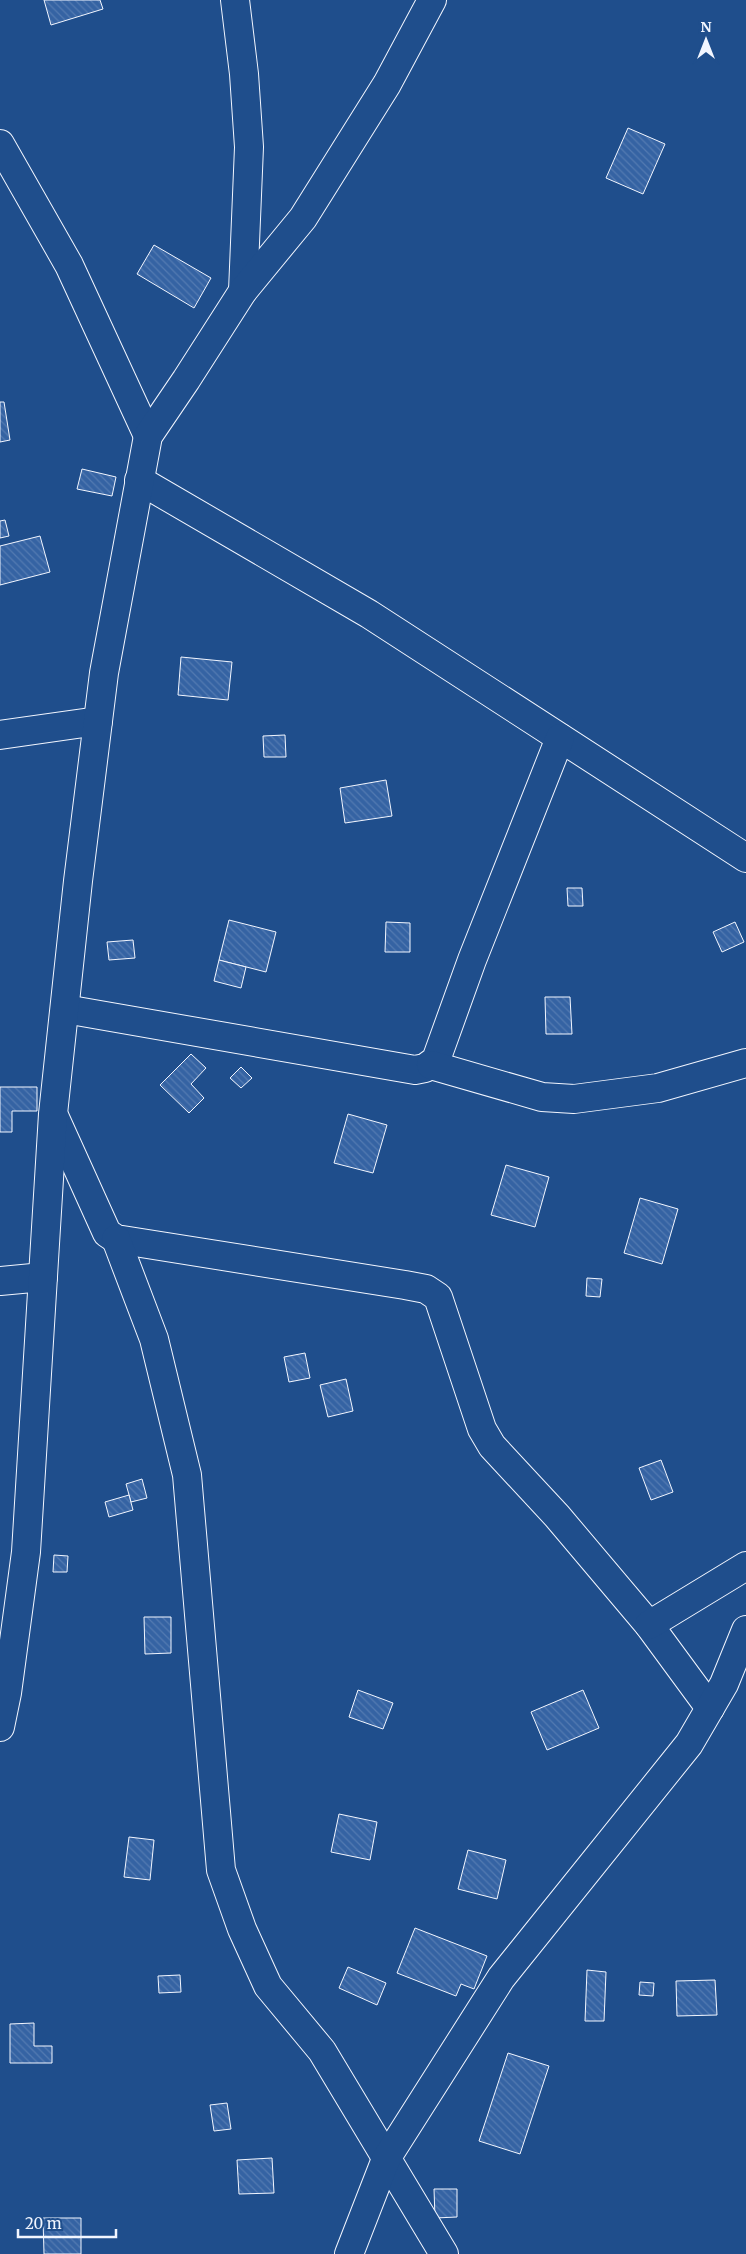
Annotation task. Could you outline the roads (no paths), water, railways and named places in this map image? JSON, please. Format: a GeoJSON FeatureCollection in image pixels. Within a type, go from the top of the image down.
{"type":"FeatureCollection","features":[{"type":"Feature","properties":{"kind":"street"},"geometry":{"type":"LineString","coordinates":[[235,0],[244,74],[249,147],[242,291]]}},
{"type":"Feature","properties":{"kind":"street"},"geometry":{"type":"LineString","coordinates":[[0,1727],[7,1693],[26,1552],[53,1114],[98,721],[104,673],[148,436],[242,291],[303,218],[387,84],[432,0]]}},
{"type":"Feature","properties":{"kind":"street"},"geometry":{"type":"LineString","coordinates":[[0,144],[69,265],[148,436]]}},
{"type":"Feature","properties":{"kind":"street"},"geometry":{"type":"LineString","coordinates":[[139,480],[368,614],[746,858]]}},
{"type":"Feature","properties":{"kind":"street"},"geometry":{"type":"LineString","coordinates":[[0,735],[98,721]]}},
{"type":"Feature","properties":{"kind":"street"},"geometry":{"type":"LineString","coordinates":[[65,1009],[416,1070],[431,1065],[436,1060],[472,960],[560,738]]}},
{"type":"Feature","properties":{"kind":"street"},"geometry":{"type":"LineString","coordinates":[[431,1065],[542,1096],[574,1099],[658,1088],[746,1063]]}},
{"type":"Feature","properties":{"kind":"street"},"geometry":{"type":"LineString","coordinates":[[53,1114],[107,1233],[116,1239],[426,1288],[438,1297],[482,1429],[492,1446],[557,1516],[649,1625],[710,1708]]}},
{"type":"Feature","properties":{"kind":"street"},"geometry":{"type":"LineString","coordinates":[[116,1239],[154,1339],[187,1474],[221,1870],[242,1929],[268,1986],[322,2051],[444,2254]]}},
{"type":"Feature","properties":{"kind":"street"},"geometry":{"type":"LineString","coordinates":[[0,1281],[43,1277]]}},
{"type":"Feature","properties":{"kind":"street"},"geometry":{"type":"LineString","coordinates":[[649,1625],[746,1566]]}},
{"type":"Feature","properties":{"kind":"street"},"geometry":{"type":"LineString","coordinates":[[349,2254],[386,2159],[502,1978],[688,1744],[732,1668],[746,1630]]}}]}
